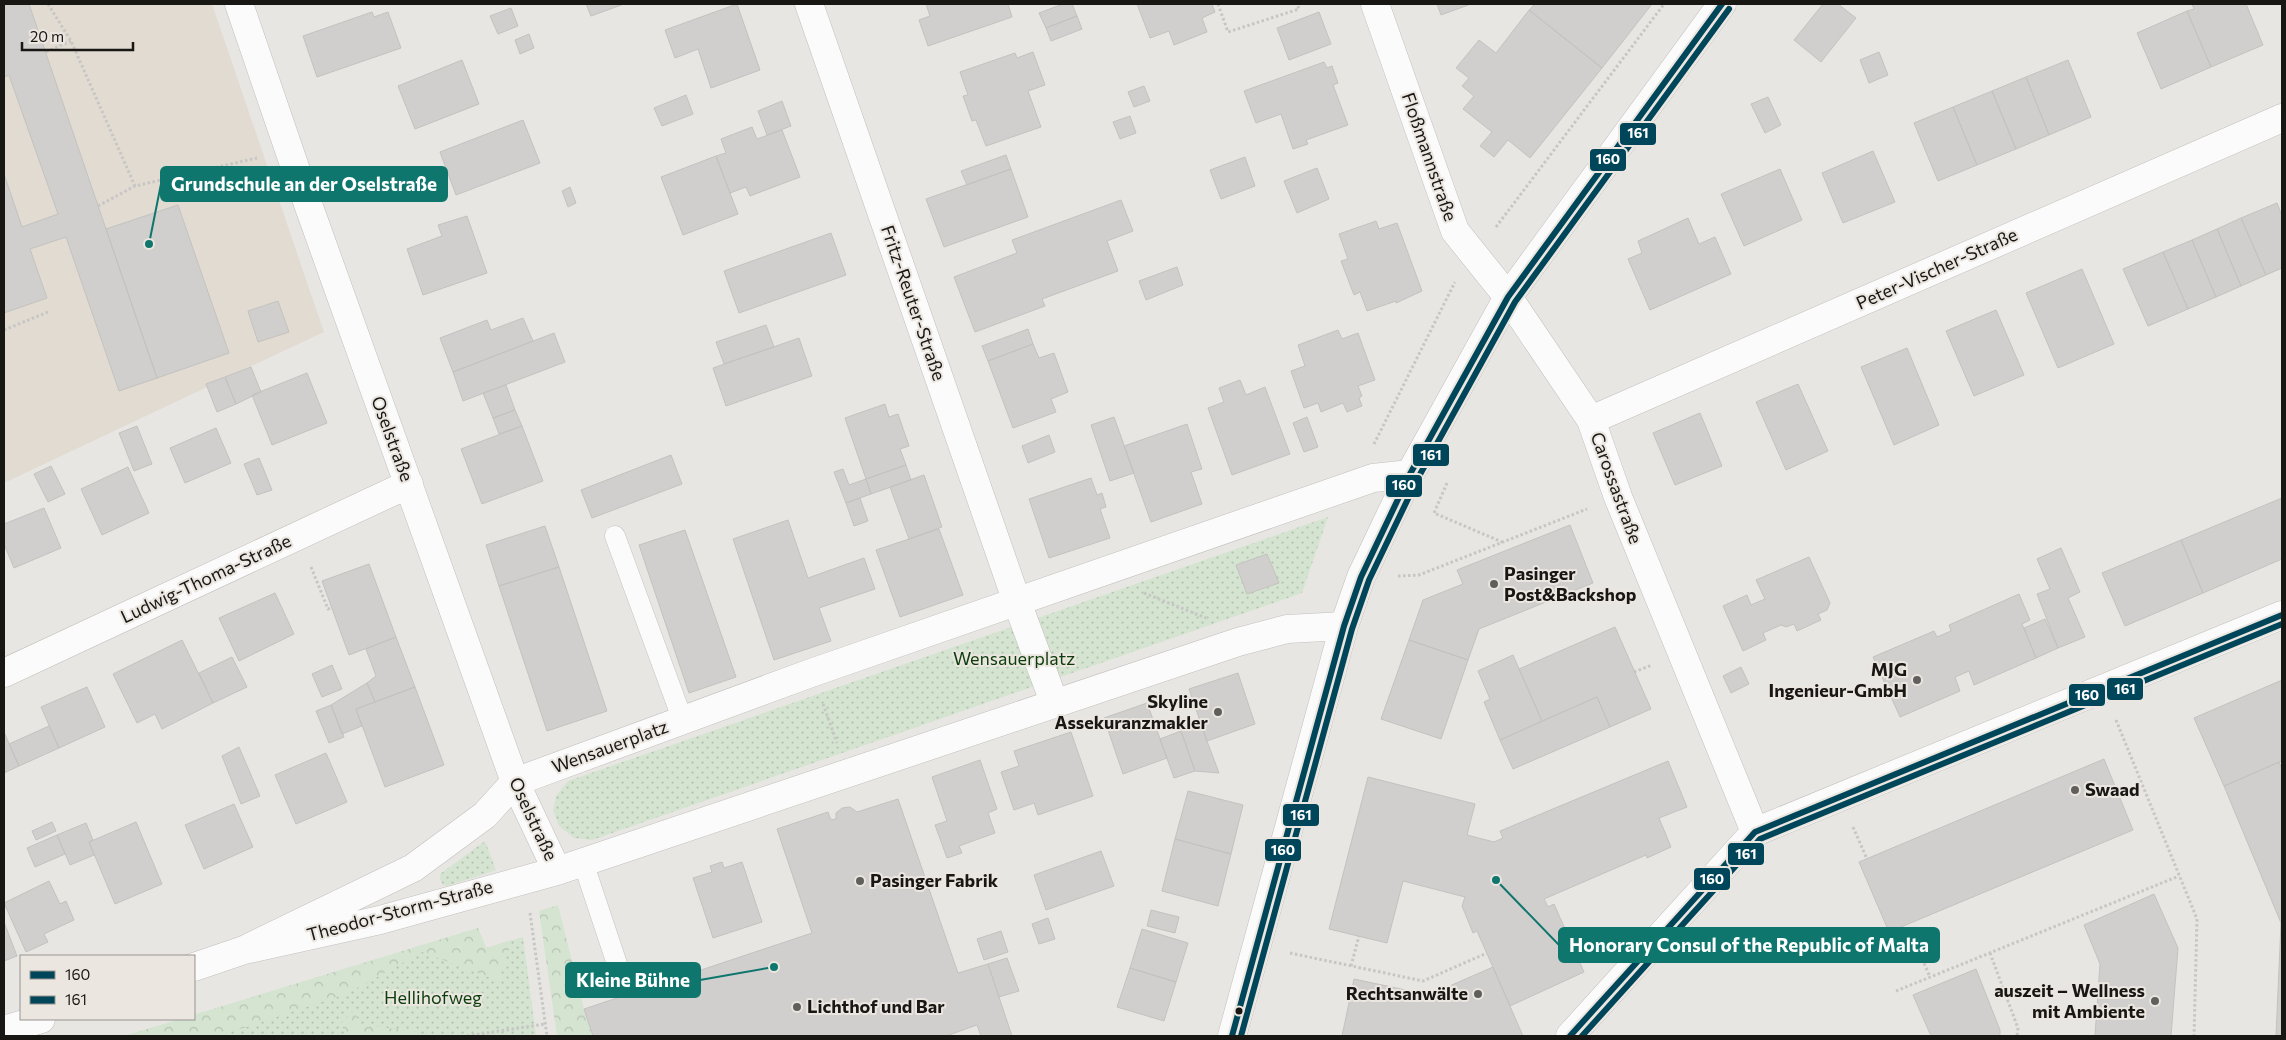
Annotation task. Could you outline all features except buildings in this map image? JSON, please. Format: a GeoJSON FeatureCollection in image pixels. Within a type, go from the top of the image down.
{"type":"FeatureCollection","features":[{"type":"Feature","properties":{"kind":"street","name":"Oselstraße"},"geometry":{"type":"LineString","coordinates":[[239,4],[288,148],[515,782],[556,871]]}},
{"type":"Feature","properties":{"kind":"street","name":"Fritz-Reuter-Straße"},"geometry":{"type":"LineString","coordinates":[[809,4],[1017,602]]}},
{"type":"Feature","properties":{"kind":"street","name":"Floßmannstraße"},"geometry":{"type":"LineString","coordinates":[[1375,4],[1455,231],[1508,297]]}},
{"type":"Feature","properties":{"kind":"street"},"geometry":{"type":"LineString","coordinates":[[1232,1036],[1255,945],[1344,626],[1361,577],[1410,474],[1508,297],[1722,4]]}},
{"type":"Feature","properties":{"kind":"street","name":"Peter-Vischer-Straße"},"geometry":{"type":"LineString","coordinates":[[1591,420],[2282,118]]}},
{"type":"Feature","properties":{"kind":"street","name":"Carossastraße"},"geometry":{"type":"LineString","coordinates":[[1508,297],[1591,420],[1618,497],[1755,832]]}},
{"type":"Feature","properties":{"kind":"street","name":"Wensauerplatz"},"geometry":{"type":"LineString","coordinates":[[515,782],[812,673],[1373,478],[1410,474]]}},
{"type":"Feature","properties":{"kind":"street","name":"Ludwig-Thoma-Straße"},"geometry":{"type":"LineString","coordinates":[[4,674],[409,484]]}},
{"type":"Feature","properties":{"kind":"street"},"geometry":{"type":"LineString","coordinates":[[1017,602],[1054,702]]}},
{"type":"Feature","properties":{"kind":"street"},"geometry":{"type":"LineString","coordinates":[[1570,1036],[1755,832],[2282,615]]}},
{"type":"Feature","properties":{"kind":"street"},"geometry":{"type":"LineString","coordinates":[[556,871],[1054,702],[1238,642],[1287,629],[1344,626]]}},
{"type":"Feature","properties":{"kind":"street","name":"Theodor-Storm-Straße"},"geometry":{"type":"LineString","coordinates":[[244,950],[413,868],[485,815],[515,782]]}},
{"type":"Feature","properties":{"kind":"street","name":"Theodor-Storm-Straße"},"geometry":{"type":"LineString","coordinates":[[195,967],[244,950],[380,920],[556,871]]}},
{"type":"Feature","properties":{"kind":"street"},"geometry":{"type":"LineString","coordinates":[[4,1030],[38,1020]]}},
{"type":"Feature","properties":{"kind":"lane"},"geometry":{"type":"LineString","coordinates":[[615,536],[683,721]]}},
{"type":"Feature","properties":{"kind":"lane"},"geometry":{"type":"LineString","coordinates":[[583,862],[620,973]]}},
{"type":"Feature","properties":{"kind":"path"},"geometry":{"type":"LineString","coordinates":[[48,4],[71,41],[135,186]]}},
{"type":"Feature","properties":{"kind":"path"},"geometry":{"type":"LineString","coordinates":[[1218,4],[1228,32],[1299,9],[1297,4]]}},
{"type":"Feature","properties":{"kind":"path"},"geometry":{"type":"LineString","coordinates":[[46,52],[71,41]]}},
{"type":"Feature","properties":{"kind":"path"},"geometry":{"type":"LineString","coordinates":[[98,206],[135,186],[265,156],[288,148]]}},
{"type":"Feature","properties":{"kind":"path"},"geometry":{"type":"LineString","coordinates":[[4,330],[48,312]]}},
{"type":"Feature","properties":{"kind":"path"},"geometry":{"type":"LineString","coordinates":[[1447,483],[1434,513],[1503,542]]}},
{"type":"Feature","properties":{"kind":"path"},"geometry":{"type":"LineString","coordinates":[[1361,577],[1419,576],[1618,497]]}},
{"type":"Feature","properties":{"kind":"path"},"geometry":{"type":"LineString","coordinates":[[1112,570],[1129,587],[1220,623],[1238,642]]}},
{"type":"Feature","properties":{"kind":"path"},"geometry":{"type":"LineString","coordinates":[[320,587],[328,609],[332,608]]}},
{"type":"Feature","properties":{"kind":"path"},"geometry":{"type":"LineString","coordinates":[[1634,672],[1658,662]]}},
{"type":"Feature","properties":{"kind":"path"},"geometry":{"type":"LineString","coordinates":[[812,673],[848,773]]}},
{"type":"Feature","properties":{"kind":"path"},"geometry":{"type":"LineString","coordinates":[[2104,689],[2197,919],[2194,1036]]}},
{"type":"Feature","properties":{"kind":"path"},"geometry":{"type":"LineString","coordinates":[[1896,991],[2179,876]]}},
{"type":"Feature","properties":{"kind":"path"},"geometry":{"type":"LineString","coordinates":[[514,882],[530,907],[547,1036]]}},
{"type":"Feature","properties":{"kind":"path"},"geometry":{"type":"LineString","coordinates":[[1895,930],[1900,941],[1912,936],[1930,977]]}},
{"type":"Feature","properties":{"kind":"path"},"geometry":{"type":"LineString","coordinates":[[1351,966],[1359,936]]}},
{"type":"Feature","properties":{"kind":"path"},"geometry":{"type":"LineString","coordinates":[[1255,945],[1423,981],[1487,953]]}},
{"type":"Feature","properties":{"kind":"path"},"geometry":{"type":"LineString","coordinates":[[1990,952],[2018,1028],[2017,1036]]}},
{"type":"Feature","properties":{"kind":"path"},"geometry":{"type":"LineString","coordinates":[[467,1036],[545,1024]]}},
{"type":"Feature","properties":{"kind":"shaded area"},"geometry":{"type":"Polygon","coordinates":[[[4,4],[212,4],[324,332],[4,483],[4,4]]]}},
{"type":"Feature","properties":{"kind":"green space","name":"Wensauerplatz"},"geometry":{"type":"Polygon","coordinates":[[[1328,517],[1302,593],[592,840],[574,838],[559,826],[553,810],[556,796],[568,781],[1328,517]]]}},
{"type":"Feature","properties":{"kind":"green space"},"geometry":{"type":"Polygon","coordinates":[[[485,841],[496,870],[447,886],[443,885],[440,874],[485,841]]]}},
{"type":"Feature","properties":{"kind":"green space"},"geometry":{"type":"Polygon","coordinates":[[[558,905],[584,1009],[593,1036],[557,1036],[539,911],[558,905]]]}},
{"type":"Feature","properties":{"kind":"green space","name":"Hellihofweg"},"geometry":{"type":"Polygon","coordinates":[[[478,928],[486,948],[523,937],[536,1036],[124,1036],[178,1020],[195,1020],[195,1015],[478,928]]]}},
{"type":"Feature","properties":{"kind":"green space"},"geometry":{"type":"Polygon","coordinates":[[[478,928],[486,948],[512,940],[499,981],[422,952],[348,993],[219,1036],[124,1036],[178,1020],[195,1020],[195,1015],[478,928]]]}},
{"type":"Feature","properties":{"kind":"green space"},"geometry":{"type":"Polygon","coordinates":[[[354,1010],[360,1025],[415,1031],[416,1036],[346,1036],[341,1023],[354,1010]]]}},
{"type":"Feature","properties":{"kind":"transit line","name":"160"},"geometry":{"type":"LineString","coordinates":[[1232,1036],[1344,626],[1361,577],[1410,474],[1508,297],[1722,4]]}},
{"type":"Feature","properties":{"kind":"transit line","name":"161"},"geometry":{"type":"LineString","coordinates":[[1241,1036],[1352,629],[1369,580],[1418,478],[1515,302],[1729,9]]}},
{"type":"Feature","properties":{"kind":"transit line","name":"160"},"geometry":{"type":"LineString","coordinates":[[1570,1036],[1755,832],[2282,615]]}},
{"type":"Feature","properties":{"kind":"transit line","name":"161"},"geometry":{"type":"LineString","coordinates":[[1582,1036],[1760,839],[2282,624]]}},
{"type":"Feature","properties":{"kind":"place","name":"Grundschule an der Oselstraße"},"geometry":{"type":"Point","coordinates":[149,244]}},
{"type":"Feature","properties":{"kind":"place","name":"Pasinger Post&Backshop"},"geometry":{"type":"Point","coordinates":[1494,584]}},
{"type":"Feature","properties":{"kind":"place","name":"MJG Ingenieur-GmbH"},"geometry":{"type":"Point","coordinates":[1917,680]}},
{"type":"Feature","properties":{"kind":"place","name":"Skyline Assekuranzmakler"},"geometry":{"type":"Point","coordinates":[1218,712]}},
{"type":"Feature","properties":{"kind":"place","name":"Swaad"},"geometry":{"type":"Point","coordinates":[2075,790]}},
{"type":"Feature","properties":{"kind":"place","name":"Honorary Consul of the Republic of Malta"},"geometry":{"type":"Point","coordinates":[1496,880]}},
{"type":"Feature","properties":{"kind":"place","name":"Pasinger Fabrik"},"geometry":{"type":"Point","coordinates":[860,881]}},
{"type":"Feature","properties":{"kind":"place","name":"Kleine Bühne"},"geometry":{"type":"Point","coordinates":[774,967]}},
{"type":"Feature","properties":{"kind":"place","name":"Rechtsanwälte"},"geometry":{"type":"Point","coordinates":[1478,994]}},
{"type":"Feature","properties":{"kind":"place","name":"auszeit – Wellness mit Ambiente"},"geometry":{"type":"Point","coordinates":[2155,1001]}},
{"type":"Feature","properties":{"kind":"place","name":"Lichthof und Bar"},"geometry":{"type":"Point","coordinates":[797,1007]}}]}
